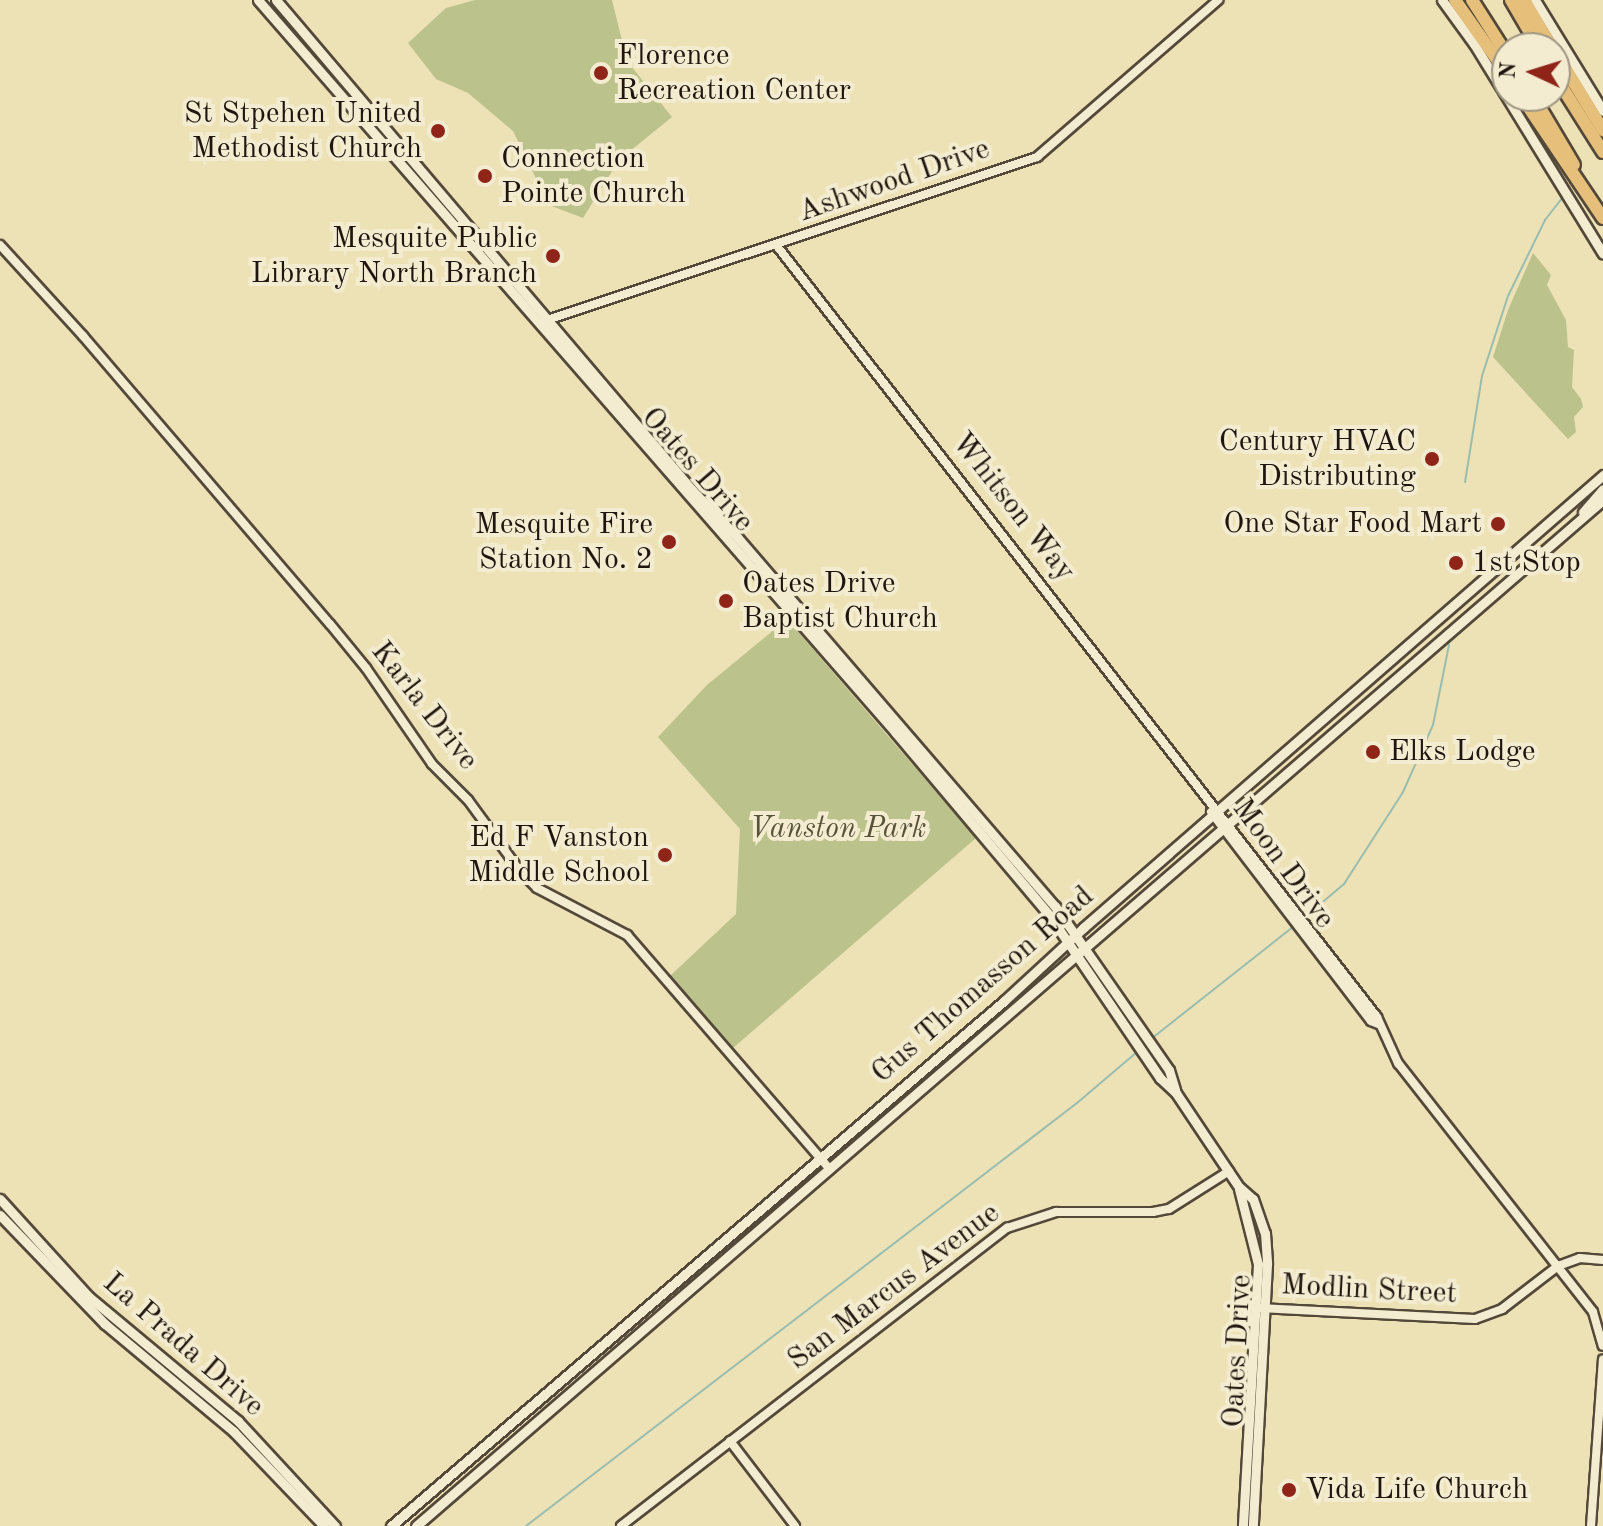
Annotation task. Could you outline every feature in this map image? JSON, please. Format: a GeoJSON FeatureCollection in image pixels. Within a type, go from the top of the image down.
{"type":"FeatureCollection","features":[{"type":"Feature","properties":{"kind":"highway"},"geometry":{"type":"LineString","coordinates":[[1455,0],[1491,51]]}},
{"type":"Feature","properties":{"kind":"highway"},"geometry":{"type":"LineString","coordinates":[[1472,0],[1492,32]]}},
{"type":"Feature","properties":{"kind":"highway"},"geometry":{"type":"LineString","coordinates":[[1511,0],[1530,32]]}},
{"type":"Feature","properties":{"kind":"highway"},"geometry":{"type":"LineString","coordinates":[[1524,0],[1543,32]]}},
{"type":"Feature","properties":{"kind":"highway"},"geometry":{"type":"LineString","coordinates":[[1571,78],[1603,130]]}},
{"type":"Feature","properties":{"kind":"highway"},"geometry":{"type":"LineString","coordinates":[[1571,101],[1603,152]]}},
{"type":"Feature","properties":{"kind":"highway"},"geometry":{"type":"LineString","coordinates":[[1532,112],[1603,215]]}},
{"type":"Feature","properties":{"kind":"highway"},"geometry":{"type":"LineString","coordinates":[[1542,112],[1603,215]]}},
{"type":"Feature","properties":{"kind":"main road","name":"Oates Drive"},"geometry":{"type":"LineString","coordinates":[[258,0],[899,731],[1050,916],[1067,942],[1081,951]]}},
{"type":"Feature","properties":{"kind":"main road","name":"Oates Drive"},"geometry":{"type":"LineString","coordinates":[[276,0],[543,322]]}},
{"type":"Feature","properties":{"kind":"main road"},"geometry":{"type":"LineString","coordinates":[[1442,0],[1474,44],[1603,254]]}},
{"type":"Feature","properties":{"kind":"main road"},"geometry":{"type":"LineString","coordinates":[[1535,0],[1603,111]]}},
{"type":"Feature","properties":{"kind":"main road","name":"Gus Thomasson Road"},"geometry":{"type":"LineString","coordinates":[[391,1526],[950,1048],[1076,934],[1603,475]]}},
{"type":"Feature","properties":{"kind":"main road"},"geometry":{"type":"LineString","coordinates":[[1583,515],[1584,507],[1603,489]]}},
{"type":"Feature","properties":{"kind":"main road","name":"Gus Thomasson Road"},"geometry":{"type":"LineString","coordinates":[[416,1526],[1603,500]]}},
{"type":"Feature","properties":{"kind":"main road"},"geometry":{"type":"LineString","coordinates":[[1382,667],[1394,680]]}},
{"type":"Feature","properties":{"kind":"main road","name":"Oates Drive"},"geometry":{"type":"LineString","coordinates":[[953,796],[1076,934],[1081,951],[1130,1024],[1147,1059],[1160,1078],[1176,1093],[1239,1187],[1256,1245],[1262,1308],[1253,1526]]}},
{"type":"Feature","properties":{"kind":"main road","name":"Oates Drive"},"geometry":{"type":"LineString","coordinates":[[1130,1024],[1169,1070],[1176,1093]]}},
{"type":"Feature","properties":{"kind":"main road"},"geometry":{"type":"LineString","coordinates":[[950,1048],[957,1058]]}},
{"type":"Feature","properties":{"kind":"main road","name":"La Prada Drive"},"geometry":{"type":"LineString","coordinates":[[0,1199],[88,1296],[238,1421],[298,1490],[324,1526]]}},
{"type":"Feature","properties":{"kind":"main road","name":"La Prada Drive"},"geometry":{"type":"LineString","coordinates":[[0,1215],[105,1324],[234,1432],[335,1526]]}},
{"type":"Feature","properties":{"kind":"main road","name":"Oates Drive"},"geometry":{"type":"LineString","coordinates":[[1243,1526],[1262,1308]]}},
{"type":"Feature","properties":{"kind":"street","name":"Ashwood Drive"},"geometry":{"type":"LineString","coordinates":[[543,322],[1037,157],[1218,0]]}},
{"type":"Feature","properties":{"kind":"street","name":"Karla Drive"},"geometry":{"type":"LineString","coordinates":[[0,245],[83,336],[329,622],[366,668],[432,764],[468,800],[520,871],[537,888],[627,935],[830,1169]]}},
{"type":"Feature","properties":{"kind":"street","name":"Whitson Way"},"geometry":{"type":"LineString","coordinates":[[777,246],[1209,799]]}},
{"type":"Feature","properties":{"kind":"street","name":"Moon Drive"},"geometry":{"type":"LineString","coordinates":[[1209,799],[1215,813],[1371,1021],[1378,1024],[1398,1063],[1558,1266],[1596,1319],[1603,1346]]}},
{"type":"Feature","properties":{"kind":"street","name":"San Marcus Avenue"},"geometry":{"type":"LineString","coordinates":[[621,1526],[1007,1228],[1056,1212],[1153,1212],[1169,1209],[1229,1171]]}},
{"type":"Feature","properties":{"kind":"street","name":"Modlin Street"},"geometry":{"type":"LineString","coordinates":[[1262,1308],[1475,1319],[1502,1309],[1558,1266],[1580,1258],[1603,1260]]}},
{"type":"Feature","properties":{"kind":"street"},"geometry":{"type":"LineString","coordinates":[[1591,1526],[1603,1359]]}},
{"type":"Feature","properties":{"kind":"street"},"geometry":{"type":"LineString","coordinates":[[730,1441],[795,1526]]}},
{"type":"Feature","properties":{"kind":"green space"},"geometry":{"type":"Polygon","coordinates":[[[475,0],[612,0],[627,61],[672,117],[619,160],[583,218],[549,205],[513,131],[468,93],[436,79],[408,43],[446,8],[475,0]]]}},
{"type":"Feature","properties":{"kind":"green space"},"geometry":{"type":"Polygon","coordinates":[[[1533,253],[1551,275],[1547,285],[1566,320],[1568,347],[1574,350],[1572,387],[1583,407],[1574,417],[1576,432],[1568,439],[1493,357],[1508,310],[1533,253]]]}},
{"type":"Feature","properties":{"kind":"green space","name":"Vanston Park"},"geometry":{"type":"Polygon","coordinates":[[[787,619],[976,838],[733,1048],[670,976],[736,914],[740,829],[658,737],[707,685],[787,619]]]}},
{"type":"Feature","properties":{"kind":"waterway"},"geometry":{"type":"LineString","coordinates":[[1465,482],[1482,376],[1508,296],[1545,220],[1564,196]]}},
{"type":"Feature","properties":{"kind":"waterway"},"geometry":{"type":"LineString","coordinates":[[1305,917],[1344,884],[1403,792],[1433,725],[1449,645]]}},
{"type":"Feature","properties":{"kind":"waterway"},"geometry":{"type":"LineString","coordinates":[[1151,1039],[1294,926]]}},
{"type":"Feature","properties":{"kind":"waterway"},"geometry":{"type":"LineString","coordinates":[[526,1526],[1077,1103],[1138,1051]]}},
{"type":"Feature","properties":{"kind":"place","name":"Florence Recreation Center"},"geometry":{"type":"Point","coordinates":[601,73]}},
{"type":"Feature","properties":{"kind":"place","name":"St Stpehen United Methodist Church"},"geometry":{"type":"Point","coordinates":[438,131]}},
{"type":"Feature","properties":{"kind":"place","name":"Connection Pointe Church"},"geometry":{"type":"Point","coordinates":[485,176]}},
{"type":"Feature","properties":{"kind":"place","name":"Mesquite Public Library North Branch"},"geometry":{"type":"Point","coordinates":[553,256]}},
{"type":"Feature","properties":{"kind":"place","name":"Century HVAC Distributing"},"geometry":{"type":"Point","coordinates":[1432,459]}},
{"type":"Feature","properties":{"kind":"place","name":"One Star Food Mart"},"geometry":{"type":"Point","coordinates":[1498,524]}},
{"type":"Feature","properties":{"kind":"place","name":"Mesquite Fire Station No. 2"},"geometry":{"type":"Point","coordinates":[669,542]}},
{"type":"Feature","properties":{"kind":"place","name":"1st Stop"},"geometry":{"type":"Point","coordinates":[1456,563]}},
{"type":"Feature","properties":{"kind":"place","name":"Oates Drive Baptist Church"},"geometry":{"type":"Point","coordinates":[726,601]}},
{"type":"Feature","properties":{"kind":"place","name":"Elks Lodge"},"geometry":{"type":"Point","coordinates":[1373,752]}},
{"type":"Feature","properties":{"kind":"place","name":"Ed F Vanston Middle School"},"geometry":{"type":"Point","coordinates":[665,855]}},
{"type":"Feature","properties":{"kind":"place","name":"Vida Life Church"},"geometry":{"type":"Point","coordinates":[1289,1490]}}]}
